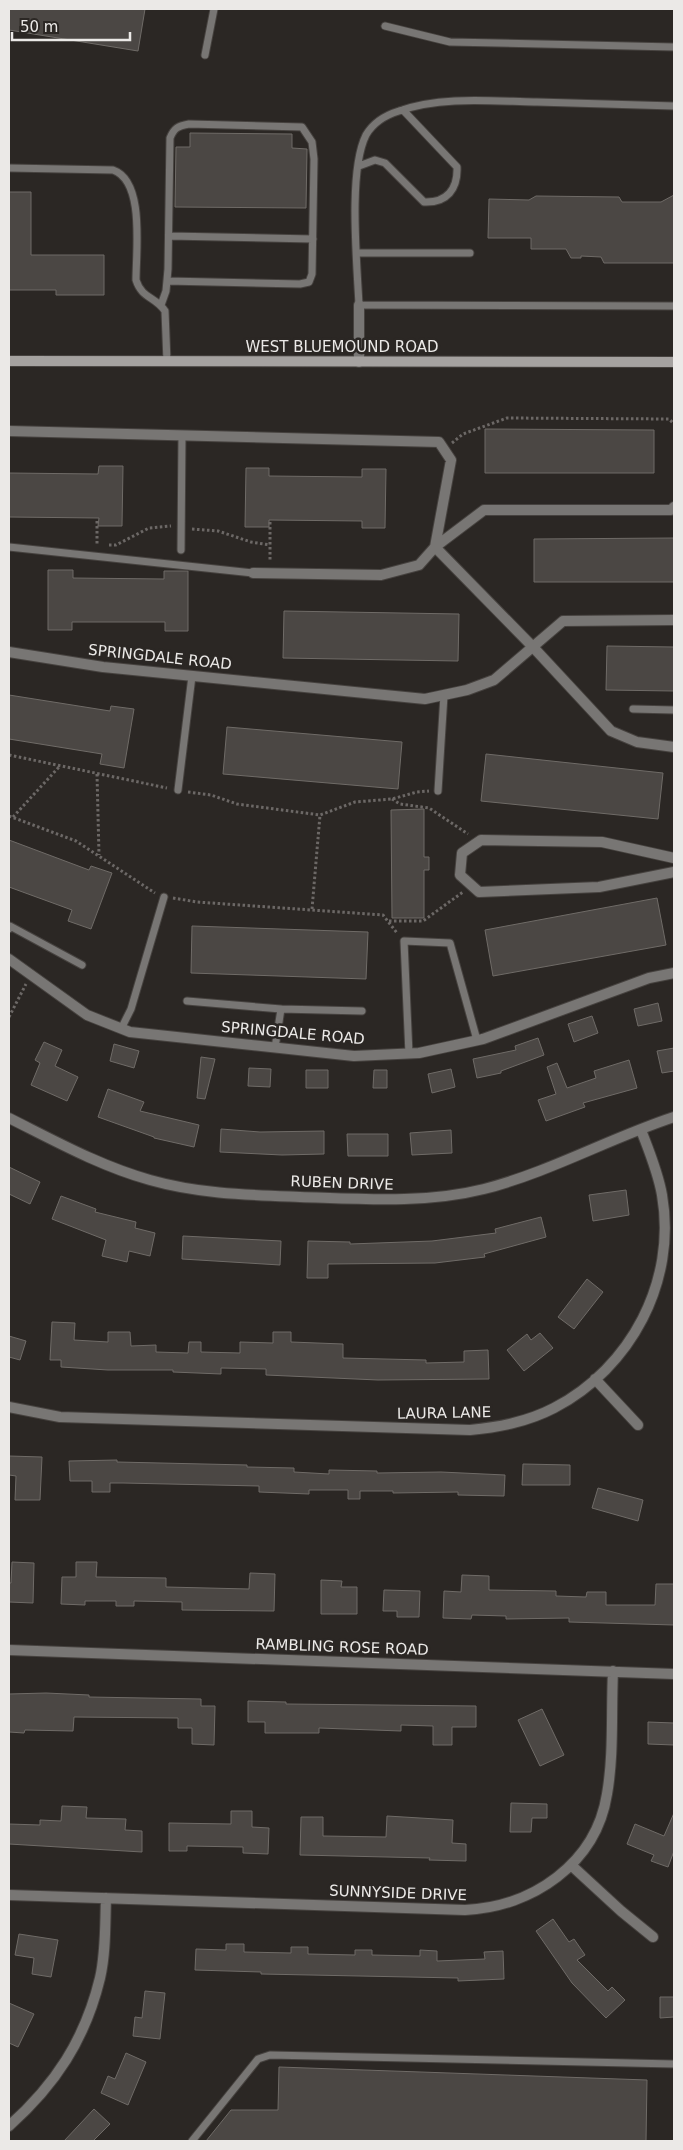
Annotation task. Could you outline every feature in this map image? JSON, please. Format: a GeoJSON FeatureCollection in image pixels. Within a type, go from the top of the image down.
{"type":"FeatureCollection","features":[{"type":"Feature","properties":{"kind":"main road","name":"WEST BLUEMOUND ROAD"},"geometry":{"type":"LineString","coordinates":[[9,361],[674,362]]}},
{"type":"Feature","properties":{"kind":"street"},"geometry":{"type":"LineString","coordinates":[[358,362],[359,305]]}},
{"type":"Feature","properties":{"kind":"street"},"geometry":{"type":"LineString","coordinates":[[9,431],[439,442],[451,460],[435,548]]}},
{"type":"Feature","properties":{"kind":"street"},"geometry":{"type":"LineString","coordinates":[[253,573],[381,575],[419,565],[435,548],[484,510],[671,510],[674,507]]}},
{"type":"Feature","properties":{"kind":"street"},"geometry":{"type":"LineString","coordinates":[[435,548],[534,647],[612,731],[637,742],[674,747]]}},
{"type":"Feature","properties":{"kind":"street","name":"SPRINGDALE ROAD"},"geometry":{"type":"LineString","coordinates":[[9,652],[103,667],[425,699],[467,690],[494,680],[563,621],[674,620]]}},
{"type":"Feature","properties":{"kind":"street"},"geometry":{"type":"LineString","coordinates":[[674,858],[602,842],[480,841],[462,853],[460,875],[480,892],[599,888],[674,872]]}},
{"type":"Feature","properties":{"kind":"street","name":"SPRINGDALE ROAD"},"geometry":{"type":"LineString","coordinates":[[9,959],[88,1016],[130,1032],[354,1056],[419,1053],[477,1040],[649,978],[674,973]]}},
{"type":"Feature","properties":{"kind":"street","name":"RUBEN DRIVE"},"geometry":{"type":"LineString","coordinates":[[9,1118],[83,1156],[118,1170],[160,1182],[228,1194],[402,1200],[443,1196],[482,1189],[520,1178],[674,1117]]}},
{"type":"Feature","properties":{"kind":"street","name":"LAURA LANE"},"geometry":{"type":"LineString","coordinates":[[9,1407],[60,1417],[470,1430],[500,1427],[538,1415],[568,1400],[618,1358],[638,1330],[648,1310],[660,1273],[664,1253],[665,1216],[656,1168],[641,1130]]}},
{"type":"Feature","properties":{"kind":"street"},"geometry":{"type":"LineString","coordinates":[[595,1379],[638,1426]]}},
{"type":"Feature","properties":{"kind":"street","name":"RAMBLING ROSE ROAD"},"geometry":{"type":"LineString","coordinates":[[9,1650],[674,1674]]}},
{"type":"Feature","properties":{"kind":"street","name":"SUNNYSIDE DRIVE"},"geometry":{"type":"LineString","coordinates":[[9,1895],[482,1909],[509,1904],[543,1888],[571,1865],[595,1831],[607,1794],[613,1672]]}},
{"type":"Feature","properties":{"kind":"street"},"geometry":{"type":"LineString","coordinates":[[571,1865],[621,1911],[653,1936]]}},
{"type":"Feature","properties":{"kind":"street"},"geometry":{"type":"LineString","coordinates":[[9,2126],[40,2097],[52,2082],[79,2038],[100,1978],[106,1898]]}},
{"type":"Feature","properties":{"kind":"lane"},"geometry":{"type":"LineString","coordinates":[[204,56],[214,9]]}},
{"type":"Feature","properties":{"kind":"lane"},"geometry":{"type":"LineString","coordinates":[[385,26],[450,42],[674,47]]}},
{"type":"Feature","properties":{"kind":"lane"},"geometry":{"type":"LineString","coordinates":[[674,106],[499,101],[450,102],[403,110],[381,118],[367,134],[360,155],[356,190],[359,305],[674,306]]}},
{"type":"Feature","properties":{"kind":"lane"},"geometry":{"type":"LineString","coordinates":[[358,166],[375,160],[385,163],[424,202],[434,203],[447,196],[456,186],[457,167],[403,110]]}},
{"type":"Feature","properties":{"kind":"lane"},"geometry":{"type":"LineString","coordinates":[[161,305],[167,281],[170,138],[173,131],[178,126],[189,124],[302,127],[312,142],[314,159],[312,274],[309,282],[300,284],[167,281]]}},
{"type":"Feature","properties":{"kind":"lane"},"geometry":{"type":"LineString","coordinates":[[9,168],[113,170],[121,172],[131,186],[136,204],[136,280],[139,289],[145,296],[161,305],[165,311],[167,362]]}},
{"type":"Feature","properties":{"kind":"lane"},"geometry":{"type":"LineString","coordinates":[[169,236],[313,239]]}},
{"type":"Feature","properties":{"kind":"lane"},"geometry":{"type":"LineString","coordinates":[[357,253],[470,253]]}},
{"type":"Feature","properties":{"kind":"lane"},"geometry":{"type":"LineString","coordinates":[[181,550],[182,435]]}},
{"type":"Feature","properties":{"kind":"lane"},"geometry":{"type":"LineString","coordinates":[[9,547],[253,573]]}},
{"type":"Feature","properties":{"kind":"lane"},"geometry":{"type":"LineString","coordinates":[[178,790],[192,676]]}},
{"type":"Feature","properties":{"kind":"lane"},"geometry":{"type":"LineString","coordinates":[[438,791],[444,695]]}},
{"type":"Feature","properties":{"kind":"lane"},"geometry":{"type":"LineString","coordinates":[[633,709],[674,710]]}},
{"type":"Feature","properties":{"kind":"lane"},"geometry":{"type":"LineString","coordinates":[[121,1029],[131,1009],[164,897]]}},
{"type":"Feature","properties":{"kind":"lane"},"geometry":{"type":"LineString","coordinates":[[9,929],[10,926],[82,965]]}},
{"type":"Feature","properties":{"kind":"lane"},"geometry":{"type":"LineString","coordinates":[[409,1054],[404,941],[450,943],[477,1040]]}},
{"type":"Feature","properties":{"kind":"lane"},"geometry":{"type":"LineString","coordinates":[[186,1001],[281,1010],[362,1011]]}},
{"type":"Feature","properties":{"kind":"lane"},"geometry":{"type":"LineString","coordinates":[[275,1048],[281,1010]]}},
{"type":"Feature","properties":{"kind":"lane"},"geometry":{"type":"LineString","coordinates":[[192,2141],[258,2059],[270,2055],[674,2064]]}},
{"type":"Feature","properties":{"kind":"path"},"geometry":{"type":"LineString","coordinates":[[444,450],[463,434],[507,418],[669,419],[674,424]]}},
{"type":"Feature","properties":{"kind":"path"},"geometry":{"type":"LineString","coordinates":[[97,521],[97,556]]}},
{"type":"Feature","properties":{"kind":"path"},"geometry":{"type":"LineString","coordinates":[[270,522],[270,573]]}},
{"type":"Feature","properties":{"kind":"path"},"geometry":{"type":"LineString","coordinates":[[97,545],[116,545],[149,528],[181,527],[218,531],[251,542],[270,545]]}},
{"type":"Feature","properties":{"kind":"path"},"geometry":{"type":"LineString","coordinates":[[9,755],[97,774],[211,795],[237,804],[320,815],[355,802],[392,799],[417,792],[438,791]]}},
{"type":"Feature","properties":{"kind":"path"},"geometry":{"type":"LineString","coordinates":[[59,766],[11,817],[76,841],[160,896],[198,902],[383,915],[404,941]]}},
{"type":"Feature","properties":{"kind":"path"},"geometry":{"type":"LineString","coordinates":[[97,774],[99,855]]}},
{"type":"Feature","properties":{"kind":"path"},"geometry":{"type":"LineString","coordinates":[[392,799],[400,804],[429,808],[480,841]]}},
{"type":"Feature","properties":{"kind":"path"},"geometry":{"type":"LineString","coordinates":[[312,909],[320,815]]}},
{"type":"Feature","properties":{"kind":"path"},"geometry":{"type":"LineString","coordinates":[[388,921],[423,921],[472,886]]}},
{"type":"Feature","properties":{"kind":"path"},"geometry":{"type":"LineString","coordinates":[[9,1017],[30,974]]}},
{"type":"Feature","properties":{"kind":"building"},"geometry":{"type":"Polygon","coordinates":[[[9,9],[145,9],[138,51],[9,30],[9,9]]]}},
{"type":"Feature","properties":{"kind":"building"},"geometry":{"type":"Polygon","coordinates":[[[190,133],[292,134],[292,148],[307,149],[306,208],[175,207],[176,147],[190,147],[190,133]]]}},
{"type":"Feature","properties":{"kind":"building"},"geometry":{"type":"Polygon","coordinates":[[[9,192],[31,192],[31,255],[104,255],[104,295],[56,295],[56,290],[9,290],[9,192]]]}},
{"type":"Feature","properties":{"kind":"building"},"geometry":{"type":"Polygon","coordinates":[[[674,195],[674,263],[604,263],[601,257],[581,256],[581,258],[571,258],[566,249],[531,249],[531,238],[488,238],[489,199],[529,200],[536,196],[619,197],[622,202],[661,202],[674,195]]]}},
{"type":"Feature","properties":{"kind":"building"},"geometry":{"type":"Polygon","coordinates":[[[485,429],[654,430],[654,473],[485,473],[485,429]]]}},
{"type":"Feature","properties":{"kind":"building"},"geometry":{"type":"Polygon","coordinates":[[[99,466],[123,466],[122,526],[98,526],[99,518],[9,517],[9,473],[98,474],[99,466]]]}},
{"type":"Feature","properties":{"kind":"building"},"geometry":{"type":"Polygon","coordinates":[[[246,468],[269,468],[269,476],[362,477],[362,469],[386,469],[385,528],[362,528],[362,521],[269,520],[269,527],[245,527],[246,468]]]}},
{"type":"Feature","properties":{"kind":"building"},"geometry":{"type":"Polygon","coordinates":[[[674,538],[674,582],[534,582],[534,539],[674,538]]]}},
{"type":"Feature","properties":{"kind":"building"},"geometry":{"type":"Polygon","coordinates":[[[48,570],[73,570],[73,578],[164,579],[164,571],[188,571],[188,631],[165,631],[165,622],[72,622],[72,630],[48,630],[48,570]]]}},
{"type":"Feature","properties":{"kind":"building"},"geometry":{"type":"Polygon","coordinates":[[[284,611],[459,614],[458,661],[283,658],[284,611]]]}},
{"type":"Feature","properties":{"kind":"building"},"geometry":{"type":"Polygon","coordinates":[[[607,646],[674,647],[674,691],[606,690],[607,646]]]}},
{"type":"Feature","properties":{"kind":"building"},"geometry":{"type":"Polygon","coordinates":[[[9,695],[110,711],[111,706],[134,709],[124,768],[100,764],[102,754],[9,739],[9,695]]]}},
{"type":"Feature","properties":{"kind":"building"},"geometry":{"type":"Polygon","coordinates":[[[227,727],[402,742],[398,789],[223,774],[227,727]]]}},
{"type":"Feature","properties":{"kind":"building"},"geometry":{"type":"Polygon","coordinates":[[[486,754],[663,773],[658,819],[481,801],[486,754]]]}},
{"type":"Feature","properties":{"kind":"building"},"geometry":{"type":"Polygon","coordinates":[[[424,809],[424,857],[429,857],[429,870],[424,870],[424,918],[392,918],[391,810],[424,809]]]}},
{"type":"Feature","properties":{"kind":"building"},"geometry":{"type":"Polygon","coordinates":[[[9,840],[89,870],[91,866],[112,873],[91,929],[68,921],[72,910],[9,887],[9,840]]]}},
{"type":"Feature","properties":{"kind":"building"},"geometry":{"type":"Polygon","coordinates":[[[657,898],[666,945],[493,976],[485,930],[657,898]]]}},
{"type":"Feature","properties":{"kind":"building"},"geometry":{"type":"Polygon","coordinates":[[[192,926],[368,932],[366,979],[191,973],[192,926]]]}},
{"type":"Feature","properties":{"kind":"building"},"geometry":{"type":"Polygon","coordinates":[[[658,1003],[662,1021],[638,1026],[634,1009],[658,1003]]]}},
{"type":"Feature","properties":{"kind":"building"},"geometry":{"type":"Polygon","coordinates":[[[592,1016],[598,1033],[574,1042],[568,1024],[592,1016]]]}},
{"type":"Feature","properties":{"kind":"building"},"geometry":{"type":"Polygon","coordinates":[[[538,1038],[544,1055],[501,1071],[501,1073],[477,1078],[473,1059],[516,1050],[515,1046],[538,1038]]]}},
{"type":"Feature","properties":{"kind":"building"},"geometry":{"type":"Polygon","coordinates":[[[44,1042],[62,1050],[55,1066],[78,1077],[67,1101],[31,1085],[40,1063],[35,1060],[44,1042]]]}},
{"type":"Feature","properties":{"kind":"building"},"geometry":{"type":"Polygon","coordinates":[[[114,1044],[139,1051],[134,1068],[110,1061],[114,1044]]]}},
{"type":"Feature","properties":{"kind":"building"},"geometry":{"type":"Polygon","coordinates":[[[674,1048],[674,1071],[662,1073],[657,1051],[674,1048]]]}},
{"type":"Feature","properties":{"kind":"building"},"geometry":{"type":"Polygon","coordinates":[[[201,1057],[215,1059],[205,1099],[197,1098],[201,1057]]]}},
{"type":"Feature","properties":{"kind":"building"},"geometry":{"type":"Polygon","coordinates":[[[629,1060],[637,1088],[583,1103],[585,1107],[546,1121],[538,1100],[556,1094],[547,1067],[557,1063],[567,1088],[596,1078],[594,1071],[629,1060]]]}},
{"type":"Feature","properties":{"kind":"building"},"geometry":{"type":"Polygon","coordinates":[[[249,1068],[271,1069],[270,1087],[248,1086],[249,1068]]]}},
{"type":"Feature","properties":{"kind":"building"},"geometry":{"type":"Polygon","coordinates":[[[451,1069],[455,1087],[432,1093],[428,1074],[451,1069]]]}},
{"type":"Feature","properties":{"kind":"building"},"geometry":{"type":"Polygon","coordinates":[[[306,1070],[328,1070],[328,1088],[306,1088],[306,1070]]]}},
{"type":"Feature","properties":{"kind":"building"},"geometry":{"type":"Polygon","coordinates":[[[374,1070],[387,1070],[387,1088],[373,1088],[374,1070]]]}},
{"type":"Feature","properties":{"kind":"building"},"geometry":{"type":"Polygon","coordinates":[[[108,1089],[144,1102],[140,1111],[199,1125],[194,1147],[154,1138],[98,1117],[108,1089]]]}},
{"type":"Feature","properties":{"kind":"building"},"geometry":{"type":"Polygon","coordinates":[[[221,1129],[260,1132],[324,1131],[324,1154],[282,1155],[220,1152],[221,1129]]]}},
{"type":"Feature","properties":{"kind":"building"},"geometry":{"type":"Polygon","coordinates":[[[451,1130],[452,1153],[412,1155],[410,1133],[451,1130]]]}},
{"type":"Feature","properties":{"kind":"building"},"geometry":{"type":"Polygon","coordinates":[[[347,1134],[388,1134],[388,1156],[348,1156],[347,1134]]]}},
{"type":"Feature","properties":{"kind":"building"},"geometry":{"type":"Polygon","coordinates":[[[9,1167],[40,1182],[30,1204],[9,1194],[9,1167]]]}},
{"type":"Feature","properties":{"kind":"building"},"geometry":{"type":"Polygon","coordinates":[[[626,1190],[629,1215],[593,1221],[589,1195],[626,1190]]]}},
{"type":"Feature","properties":{"kind":"building"},"geometry":{"type":"Polygon","coordinates":[[[61,1196],[96,1209],[95,1212],[136,1222],[135,1228],[155,1233],[150,1256],[129,1251],[127,1262],[102,1256],[106,1240],[52,1219],[61,1196]]]}},
{"type":"Feature","properties":{"kind":"building"},"geometry":{"type":"Polygon","coordinates":[[[541,1217],[546,1237],[484,1254],[485,1257],[435,1263],[328,1264],[328,1278],[307,1278],[308,1241],[350,1242],[350,1244],[432,1241],[496,1233],[495,1229],[541,1217]]]}},
{"type":"Feature","properties":{"kind":"building"},"geometry":{"type":"Polygon","coordinates":[[[183,1236],[281,1241],[280,1265],[182,1259],[183,1236]]]}},
{"type":"Feature","properties":{"kind":"building"},"geometry":{"type":"Polygon","coordinates":[[[587,1279],[603,1292],[574,1329],[558,1317],[587,1279]]]}},
{"type":"Feature","properties":{"kind":"building"},"geometry":{"type":"Polygon","coordinates":[[[52,1322],[75,1323],[74,1340],[108,1342],[108,1332],[130,1332],[131,1346],[156,1345],[156,1352],[188,1353],[189,1342],[201,1342],[201,1352],[240,1353],[240,1342],[273,1343],[273,1332],[291,1332],[291,1342],[343,1344],[343,1358],[426,1360],[426,1363],[464,1362],[464,1351],[488,1350],[489,1379],[378,1380],[266,1375],[266,1369],[221,1368],[221,1374],[173,1372],[173,1370],[108,1370],[61,1367],[61,1360],[50,1360],[52,1322]]]}},
{"type":"Feature","properties":{"kind":"building"},"geometry":{"type":"Polygon","coordinates":[[[540,1333],[553,1348],[524,1371],[507,1350],[527,1334],[531,1340],[540,1333]]]}},
{"type":"Feature","properties":{"kind":"building"},"geometry":{"type":"Polygon","coordinates":[[[9,1336],[26,1341],[20,1360],[9,1357],[9,1336]]]}},
{"type":"Feature","properties":{"kind":"building"},"geometry":{"type":"Polygon","coordinates":[[[9,1456],[42,1457],[40,1500],[15,1500],[16,1476],[9,1475],[9,1456]]]}},
{"type":"Feature","properties":{"kind":"building"},"geometry":{"type":"Polygon","coordinates":[[[117,1460],[117,1462],[294,1468],[294,1472],[329,1474],[329,1470],[377,1471],[377,1473],[441,1472],[505,1475],[504,1496],[458,1495],[458,1492],[393,1493],[393,1491],[360,1491],[360,1499],[348,1499],[348,1490],[309,1490],[309,1494],[259,1492],[259,1486],[123,1483],[110,1483],[110,1492],[92,1492],[92,1481],[70,1481],[69,1461],[117,1460]]]}},
{"type":"Feature","properties":{"kind":"building"},"geometry":{"type":"Polygon","coordinates":[[[523,1464],[570,1465],[570,1485],[522,1485],[523,1464]]]}},
{"type":"Feature","properties":{"kind":"building"},"geometry":{"type":"Polygon","coordinates":[[[598,1488],[643,1500],[638,1521],[592,1508],[598,1488]]]}},
{"type":"Feature","properties":{"kind":"building"},"geometry":{"type":"Polygon","coordinates":[[[12,1562],[34,1563],[33,1603],[9,1602],[12,1562]]]}},
{"type":"Feature","properties":{"kind":"building"},"geometry":{"type":"Polygon","coordinates":[[[76,1562],[97,1562],[96,1577],[166,1578],[166,1587],[249,1589],[250,1573],[275,1574],[274,1611],[182,1610],[182,1602],[134,1601],[134,1606],[116,1606],[116,1601],[85,1601],[85,1605],[61,1604],[62,1577],[76,1577],[76,1562]]]}},
{"type":"Feature","properties":{"kind":"building"},"geometry":{"type":"Polygon","coordinates":[[[462,1575],[489,1576],[489,1590],[556,1591],[556,1596],[586,1597],[587,1592],[606,1592],[606,1605],[655,1605],[656,1584],[674,1584],[674,1625],[569,1622],[569,1618],[506,1619],[506,1616],[472,1615],[471,1619],[443,1618],[444,1591],[461,1592],[462,1575]]]}},
{"type":"Feature","properties":{"kind":"building"},"geometry":{"type":"Polygon","coordinates":[[[321,1580],[342,1581],[341,1587],[357,1587],[357,1614],[321,1614],[321,1580]]]}},
{"type":"Feature","properties":{"kind":"building"},"geometry":{"type":"Polygon","coordinates":[[[384,1590],[420,1591],[419,1617],[397,1617],[397,1611],[383,1611],[384,1590]]]}},
{"type":"Feature","properties":{"kind":"building"},"geometry":{"type":"Polygon","coordinates":[[[9,1694],[89,1695],[89,1697],[201,1699],[201,1706],[215,1706],[214,1745],[192,1744],[192,1728],[178,1728],[178,1718],[74,1717],[73,1731],[25,1730],[24,1733],[9,1732],[9,1694]]]}},
{"type":"Feature","properties":{"kind":"building"},"geometry":{"type":"Polygon","coordinates":[[[248,1701],[286,1702],[286,1704],[476,1706],[476,1727],[452,1727],[452,1745],[433,1745],[433,1726],[401,1725],[401,1731],[319,1728],[319,1733],[265,1733],[265,1722],[248,1722],[248,1701]]]}},
{"type":"Feature","properties":{"kind":"building"},"geometry":{"type":"Polygon","coordinates":[[[542,1709],[564,1755],[540,1766],[518,1720],[542,1709]]]}},
{"type":"Feature","properties":{"kind":"building"},"geometry":{"type":"Polygon","coordinates":[[[648,1722],[674,1723],[674,1745],[648,1744],[648,1722]]]}},
{"type":"Feature","properties":{"kind":"building"},"geometry":{"type":"Polygon","coordinates":[[[511,1803],[547,1804],[547,1818],[532,1818],[531,1832],[510,1832],[511,1803]]]}},
{"type":"Feature","properties":{"kind":"building"},"geometry":{"type":"Polygon","coordinates":[[[62,1806],[87,1807],[86,1818],[126,1819],[125,1830],[142,1831],[142,1852],[9,1844],[9,1824],[40,1825],[40,1820],[61,1821],[62,1806]]]}},
{"type":"Feature","properties":{"kind":"building"},"geometry":{"type":"Polygon","coordinates":[[[231,1811],[252,1811],[252,1827],[269,1828],[268,1854],[243,1853],[243,1847],[187,1846],[187,1851],[169,1851],[169,1823],[231,1824],[231,1811]]]}},
{"type":"Feature","properties":{"kind":"building"},"geometry":{"type":"Polygon","coordinates":[[[674,1813],[674,1851],[668,1867],[651,1861],[654,1855],[627,1844],[635,1824],[664,1836],[674,1813]]]}},
{"type":"Feature","properties":{"kind":"building"},"geometry":{"type":"Polygon","coordinates":[[[387,1816],[453,1820],[452,1843],[466,1844],[466,1861],[429,1860],[430,1858],[300,1855],[301,1817],[323,1817],[323,1836],[386,1837],[387,1816]]]}},
{"type":"Feature","properties":{"kind":"building"},"geometry":{"type":"Polygon","coordinates":[[[553,1919],[569,1942],[574,1939],[585,1955],[577,1960],[608,1991],[612,1987],[625,2000],[606,2018],[572,1983],[536,1931],[553,1919]]]}},
{"type":"Feature","properties":{"kind":"building"},"geometry":{"type":"Polygon","coordinates":[[[19,1934],[58,1940],[51,1977],[32,1974],[34,1958],[15,1955],[19,1934]]]}},
{"type":"Feature","properties":{"kind":"building"},"geometry":{"type":"Polygon","coordinates":[[[226,1944],[244,1944],[244,1952],[291,1953],[291,1947],[308,1947],[308,1954],[355,1955],[355,1950],[372,1950],[372,1955],[420,1956],[420,1950],[437,1951],[437,1961],[485,1959],[484,1952],[503,1951],[504,1979],[458,1981],[458,1978],[261,1974],[261,1972],[195,1970],[196,1949],[226,1950],[226,1944]]]}},
{"type":"Feature","properties":{"kind":"building"},"geometry":{"type":"Polygon","coordinates":[[[145,1991],[165,1993],[160,2039],[133,2036],[135,2017],[142,2018],[145,1991]]]}},
{"type":"Feature","properties":{"kind":"building"},"geometry":{"type":"Polygon","coordinates":[[[660,1997],[674,1997],[674,2017],[660,2018],[660,1997]]]}},
{"type":"Feature","properties":{"kind":"building"},"geometry":{"type":"Polygon","coordinates":[[[9,2003],[34,2014],[18,2047],[9,2043],[9,2003]]]}},
{"type":"Feature","properties":{"kind":"building"},"geometry":{"type":"Polygon","coordinates":[[[126,2053],[146,2062],[128,2105],[101,2093],[108,2076],[115,2079],[126,2053]]]}},
{"type":"Feature","properties":{"kind":"building"},"geometry":{"type":"Polygon","coordinates":[[[279,2067],[647,2080],[646,2141],[206,2141],[231,2110],[278,2110],[279,2067]]]}},
{"type":"Feature","properties":{"kind":"building"},"geometry":{"type":"Polygon","coordinates":[[[94,2109],[110,2124],[93,2141],[64,2141],[94,2109]]]}}]}
